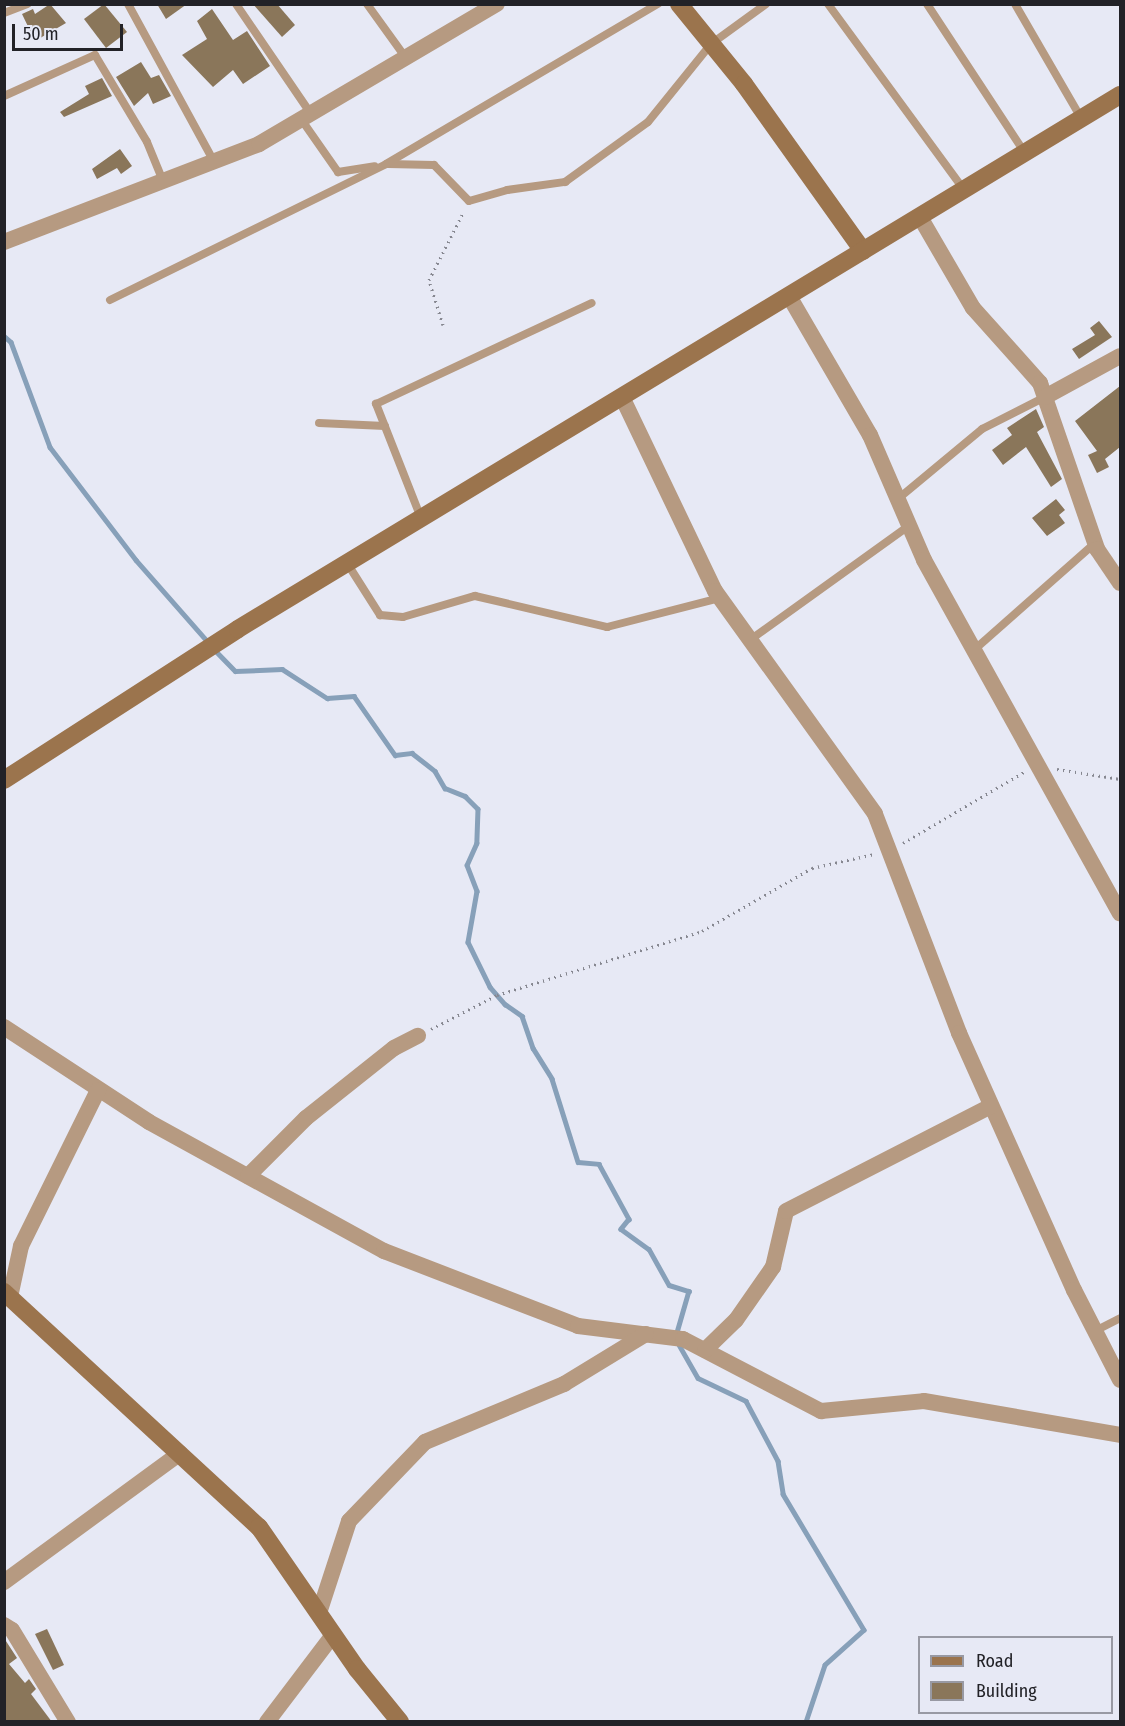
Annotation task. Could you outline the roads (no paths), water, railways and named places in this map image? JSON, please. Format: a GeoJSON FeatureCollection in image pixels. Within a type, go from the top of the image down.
{"type":"FeatureCollection","features":[{"type":"Feature","properties":{"kind":"main road"},"geometry":{"type":"LineString","coordinates":[[679,4],[863,251]]}},
{"type":"Feature","properties":{"kind":"main road"},"geometry":{"type":"LineString","coordinates":[[4,780],[303,590],[1120,95]]}},
{"type":"Feature","properties":{"kind":"main road"},"geometry":{"type":"LineString","coordinates":[[7,1295],[259,1527],[333,1635],[400,1722]]}},
{"type":"Feature","properties":{"kind":"street"},"geometry":{"type":"LineString","coordinates":[[4,242],[259,144],[406,58],[478,9],[498,4]]}},
{"type":"Feature","properties":{"kind":"street"},"geometry":{"type":"LineString","coordinates":[[920,217],[973,308],[1040,383],[1095,543],[1118,573]]}},
{"type":"Feature","properties":{"kind":"street"},"geometry":{"type":"LineString","coordinates":[[789,296],[870,435],[924,560],[1120,913]]}},
{"type":"Feature","properties":{"kind":"street"},"geometry":{"type":"LineString","coordinates":[[1045,397],[1120,356]]}},
{"type":"Feature","properties":{"kind":"street"},"geometry":{"type":"LineString","coordinates":[[622,397],[720,598],[875,814],[992,1106],[1095,1331],[1120,1380]]}},
{"type":"Feature","properties":{"kind":"street"},"geometry":{"type":"LineString","coordinates":[[4,1027],[98,1090],[384,1251],[578,1326],[683,1339],[820,1411],[924,1401],[1120,1435]]}},
{"type":"Feature","properties":{"kind":"street"},"geometry":{"type":"LineString","coordinates":[[248,1176],[306,1118],[394,1048],[418,1036]]}},
{"type":"Feature","properties":{"kind":"street"},"geometry":{"type":"LineString","coordinates":[[7,1295],[21,1246],[98,1090]]}},
{"type":"Feature","properties":{"kind":"street"},"geometry":{"type":"LineString","coordinates":[[705,1350],[736,1320],[772,1267],[786,1211],[992,1106]]}},
{"type":"Feature","properties":{"kind":"street"},"geometry":{"type":"LineString","coordinates":[[319,1613],[349,1521],[425,1442],[564,1384],[646,1334]]}},
{"type":"Feature","properties":{"kind":"street"},"geometry":{"type":"LineString","coordinates":[[4,1582],[180,1453]]}},
{"type":"Feature","properties":{"kind":"street"},"geometry":{"type":"LineString","coordinates":[[4,1625],[12,1630],[68,1722]]}},
{"type":"Feature","properties":{"kind":"street"},"geometry":{"type":"LineString","coordinates":[[267,1722],[333,1635]]}},
{"type":"Feature","properties":{"kind":"lane"},"geometry":{"type":"LineString","coordinates":[[4,13],[27,4]]}},
{"type":"Feature","properties":{"kind":"lane"},"geometry":{"type":"LineString","coordinates":[[129,4],[214,162]]}},
{"type":"Feature","properties":{"kind":"lane"},"geometry":{"type":"LineString","coordinates":[[236,4],[338,172],[386,164],[434,165],[469,201],[507,190],[565,182],[648,122],[711,44],[766,4]]}},
{"type":"Feature","properties":{"kind":"lane"},"geometry":{"type":"LineString","coordinates":[[367,4],[406,58]]}},
{"type":"Feature","properties":{"kind":"lane"},"geometry":{"type":"LineString","coordinates":[[110,300],[386,164],[658,4]]}},
{"type":"Feature","properties":{"kind":"lane"},"geometry":{"type":"LineString","coordinates":[[828,4],[964,190]]}},
{"type":"Feature","properties":{"kind":"lane"},"geometry":{"type":"LineString","coordinates":[[927,4],[1025,153]]}},
{"type":"Feature","properties":{"kind":"lane"},"geometry":{"type":"LineString","coordinates":[[1015,4],[1067,89],[1081,119]]}},
{"type":"Feature","properties":{"kind":"lane"},"geometry":{"type":"LineString","coordinates":[[4,96],[94,55],[147,142],[164,181]]}},
{"type":"Feature","properties":{"kind":"lane"},"geometry":{"type":"LineString","coordinates":[[422,518],[376,404],[592,303]]}},
{"type":"Feature","properties":{"kind":"lane"},"geometry":{"type":"LineString","coordinates":[[899,498],[982,429],[1045,397]]}},
{"type":"Feature","properties":{"kind":"lane"},"geometry":{"type":"LineString","coordinates":[[318,423],[385,426]]}},
{"type":"Feature","properties":{"kind":"lane"},"geometry":{"type":"LineString","coordinates":[[750,640],[910,525]]}},
{"type":"Feature","properties":{"kind":"lane"},"geometry":{"type":"LineString","coordinates":[[974,650],[1095,543]]}},
{"type":"Feature","properties":{"kind":"lane"},"geometry":{"type":"LineString","coordinates":[[347,563],[380,615],[403,617],[475,596],[607,627],[720,598]]}},
{"type":"Feature","properties":{"kind":"lane"},"geometry":{"type":"LineString","coordinates":[[1095,1331],[1120,1318]]}},
{"type":"Feature","properties":{"kind":"waterway"},"geometry":{"type":"LineString","coordinates":[[4,336],[11,342],[50,447],[136,560],[208,642]]}},
{"type":"Feature","properties":{"kind":"waterway"},"geometry":{"type":"LineString","coordinates":[[213,648],[235,671],[282,669],[327,698],[354,696],[395,755],[412,753],[435,771],[445,788],[465,796],[478,809],[477,843],[467,865],[477,891],[468,942],[490,987],[505,1004],[522,1016],[533,1048],[552,1079],[578,1162],[599,1164],[629,1219],[621,1229],[649,1249],[669,1285],[689,1291],[676,1336]]}},
{"type":"Feature","properties":{"kind":"waterway"},"geometry":{"type":"LineString","coordinates":[[678,1343],[698,1378],[746,1401],[778,1461],[783,1494],[864,1630],[825,1665],[806,1722]]}}]}
